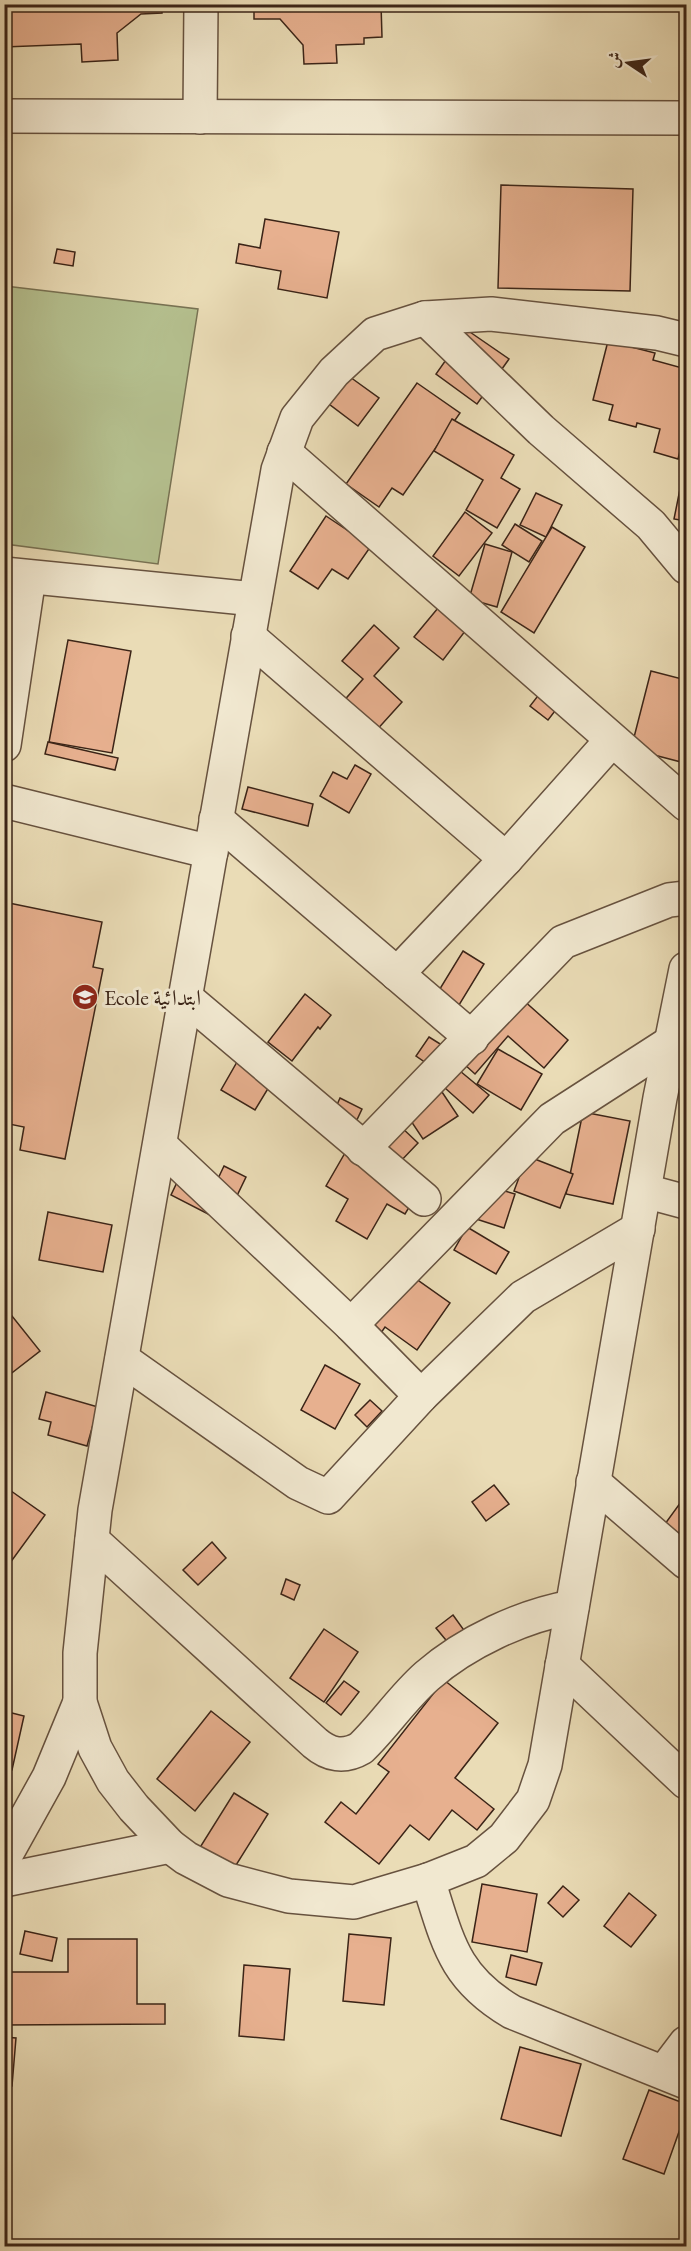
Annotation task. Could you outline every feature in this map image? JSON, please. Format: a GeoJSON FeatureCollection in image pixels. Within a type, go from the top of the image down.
{"type":"FeatureCollection","features":[{"type":"Feature","properties":{"kind":"street"},"geometry":{"type":"LineString","coordinates":[[200,117],[201,4]]}},
{"type":"Feature","properties":{"kind":"street"},"geometry":{"type":"LineString","coordinates":[[4,116],[687,118]]}},
{"type":"Feature","properties":{"kind":"street"},"geometry":{"type":"LineString","coordinates":[[687,340],[657,333],[491,314],[425,318],[375,334],[334,372],[297,418],[278,470],[95,1510],[80,1653],[80,1702],[95,1748],[113,1781],[134,1808],[170,1846],[186,1858],[228,1880],[289,1896],[354,1902],[428,1880],[476,1861],[504,1838],[533,1800],[545,1765],[645,1191],[678,1044],[687,969]]}},
{"type":"Feature","properties":{"kind":"street"},"geometry":{"type":"LineString","coordinates":[[425,318],[541,430],[651,525],[687,567]]}},
{"type":"Feature","properties":{"kind":"street"},"geometry":{"type":"LineString","coordinates":[[284,452],[687,804]]}},
{"type":"Feature","properties":{"kind":"street"},"geometry":{"type":"LineString","coordinates":[[4,746],[17,576],[255,599]]}},
{"type":"Feature","properties":{"kind":"street"},"geometry":{"type":"LineString","coordinates":[[248,636],[507,859]]}},
{"type":"Feature","properties":{"kind":"street"},"geometry":{"type":"LineString","coordinates":[[397,974],[507,859],[612,740]]}},
{"type":"Feature","properties":{"kind":"street"},"geometry":{"type":"LineString","coordinates":[[4,801],[211,852]]}},
{"type":"Feature","properties":{"kind":"street"},"geometry":{"type":"LineString","coordinates":[[216,819],[472,1038]]}},
{"type":"Feature","properties":{"kind":"street"},"geometry":{"type":"LineString","coordinates":[[363,1149],[563,942],[669,900],[687,898]]}},
{"type":"Feature","properties":{"kind":"street"},"geometry":{"type":"LineString","coordinates":[[185,997],[424,1199]]}},
{"type":"Feature","properties":{"kind":"street"},"geometry":{"type":"LineString","coordinates":[[351,1325],[552,1119],[678,1044]]}},
{"type":"Feature","properties":{"kind":"street"},"geometry":{"type":"LineString","coordinates":[[160,1144],[351,1325],[421,1396]]}},
{"type":"Feature","properties":{"kind":"street"},"geometry":{"type":"LineString","coordinates":[[645,1191],[687,1202]]}},
{"type":"Feature","properties":{"kind":"street"},"geometry":{"type":"LineString","coordinates":[[122,1359],[298,1483],[328,1497],[421,1396],[523,1297],[638,1229]]}},
{"type":"Feature","properties":{"kind":"street"},"geometry":{"type":"LineString","coordinates":[[593,1482],[687,1562]]}},
{"type":"Feature","properties":{"kind":"street"},"geometry":{"type":"LineString","coordinates":[[92,1540],[315,1743],[323,1749],[342,1755],[361,1748],[426,1677],[450,1659],[520,1621],[572,1607]]}},
{"type":"Feature","properties":{"kind":"street"},"geometry":{"type":"LineString","coordinates":[[562,1665],[687,1782]]}},
{"type":"Feature","properties":{"kind":"street"},"geometry":{"type":"LineString","coordinates":[[4,1858],[49,1777],[80,1702]]}},
{"type":"Feature","properties":{"kind":"street"},"geometry":{"type":"LineString","coordinates":[[4,1881],[170,1846]]}},
{"type":"Feature","properties":{"kind":"street"},"geometry":{"type":"LineString","coordinates":[[428,1880],[448,1941],[458,1963],[472,1983],[491,2000],[512,2012],[675,2077],[687,2043]]}},
{"type":"Feature","properties":{"kind":"green space"},"geometry":{"type":"Polygon","coordinates":[[[5,286],[198,309],[158,564],[5,544],[5,286]]]}},
{"type":"Feature","properties":{"kind":"building"},"geometry":{"type":"Polygon","coordinates":[[[4,4],[162,4],[162,13],[141,14],[117,33],[118,60],[82,62],[81,44],[4,47],[4,4]]]}},
{"type":"Feature","properties":{"kind":"building"},"geometry":{"type":"Polygon","coordinates":[[[254,4],[381,4],[382,37],[364,38],[364,44],[336,45],[337,63],[304,64],[303,45],[280,19],[254,19],[254,4]]]}},
{"type":"Feature","properties":{"kind":"building"},"geometry":{"type":"Polygon","coordinates":[[[501,185],[633,189],[630,291],[498,288],[501,185]]]}},
{"type":"Feature","properties":{"kind":"building"},"geometry":{"type":"Polygon","coordinates":[[[4,200],[11,201],[7,221],[4,220],[4,200]]]}},
{"type":"Feature","properties":{"kind":"building"},"geometry":{"type":"Polygon","coordinates":[[[265,219],[339,232],[327,298],[278,289],[281,271],[236,263],[239,244],[260,248],[265,219]]]}},
{"type":"Feature","properties":{"kind":"building"},"geometry":{"type":"Polygon","coordinates":[[[57,249],[75,252],[73,266],[54,263],[57,249]]]}},
{"type":"Feature","properties":{"kind":"building"},"geometry":{"type":"Polygon","coordinates":[[[467,330],[509,359],[477,404],[436,374],[467,330]]]}},
{"type":"Feature","properties":{"kind":"building"},"geometry":{"type":"Polygon","coordinates":[[[608,341],[655,353],[653,360],[686,369],[686,428],[678,459],[654,452],[660,429],[637,423],[636,427],[609,420],[613,405],[593,400],[608,341]]]}},
{"type":"Feature","properties":{"kind":"building"},"geometry":{"type":"Polygon","coordinates":[[[350,377],[379,398],[358,426],[329,404],[350,377]]]}},
{"type":"Feature","properties":{"kind":"building"},"geometry":{"type":"Polygon","coordinates":[[[417,383],[460,413],[403,495],[392,488],[379,507],[346,484],[417,383]]]}},
{"type":"Feature","properties":{"kind":"building"},"geometry":{"type":"Polygon","coordinates":[[[452,419],[514,455],[501,478],[520,489],[497,528],[466,510],[483,480],[434,451],[452,419]]]}},
{"type":"Feature","properties":{"kind":"building"},"geometry":{"type":"Polygon","coordinates":[[[683,474],[686,475],[686,521],[674,519],[683,474]]]}},
{"type":"Feature","properties":{"kind":"building"},"geometry":{"type":"Polygon","coordinates":[[[536,493],[562,505],[546,537],[520,525],[536,493]]]}},
{"type":"Feature","properties":{"kind":"building"},"geometry":{"type":"Polygon","coordinates":[[[465,512],[492,533],[459,576],[433,556],[465,512]]]}},
{"type":"Feature","properties":{"kind":"building"},"geometry":{"type":"Polygon","coordinates":[[[326,516],[371,546],[348,579],[332,569],[318,589],[290,571],[326,516]]]}},
{"type":"Feature","properties":{"kind":"building"},"geometry":{"type":"Polygon","coordinates":[[[515,524],[542,541],[529,562],[502,545],[515,524]]]}},
{"type":"Feature","properties":{"kind":"building"},"geometry":{"type":"Polygon","coordinates":[[[552,527],[585,547],[534,633],[501,612],[552,527]]]}},
{"type":"Feature","properties":{"kind":"building"},"geometry":{"type":"Polygon","coordinates":[[[485,544],[512,552],[497,607],[469,599],[485,544]]]}},
{"type":"Feature","properties":{"kind":"building"},"geometry":{"type":"Polygon","coordinates":[[[438,608],[466,630],[443,660],[414,637],[438,608]]]}},
{"type":"Feature","properties":{"kind":"building"},"geometry":{"type":"Polygon","coordinates":[[[374,625],[399,648],[374,676],[402,702],[374,733],[341,704],[363,679],[342,661],[374,625]]]}},
{"type":"Feature","properties":{"kind":"building"},"geometry":{"type":"Polygon","coordinates":[[[68,640],[131,651],[112,753],[49,742],[68,640]]]}},
{"type":"Feature","properties":{"kind":"building"},"geometry":{"type":"Polygon","coordinates":[[[651,671],[686,680],[686,741],[681,762],[631,749],[651,671]]]}},
{"type":"Feature","properties":{"kind":"building"},"geometry":{"type":"Polygon","coordinates":[[[544,688],[562,702],[548,720],[530,706],[544,688]]]}},
{"type":"Feature","properties":{"kind":"building"},"geometry":{"type":"Polygon","coordinates":[[[48,742],[118,758],[115,770],[45,754],[48,742]]]}},
{"type":"Feature","properties":{"kind":"building"},"geometry":{"type":"Polygon","coordinates":[[[355,765],[371,774],[349,813],[320,796],[333,772],[347,779],[355,765]]]}},
{"type":"Feature","properties":{"kind":"building"},"geometry":{"type":"Polygon","coordinates":[[[248,787],[313,804],[308,826],[242,809],[248,787]]]}},
{"type":"Feature","properties":{"kind":"building"},"geometry":{"type":"Polygon","coordinates":[[[4,902],[102,922],[93,967],[103,969],[65,1159],[20,1150],[24,1127],[4,1123],[4,902]]]}},
{"type":"Feature","properties":{"kind":"building"},"geometry":{"type":"Polygon","coordinates":[[[463,951],[484,964],[448,1023],[427,1010],[463,951]]]}},
{"type":"Feature","properties":{"kind":"building"},"geometry":{"type":"Polygon","coordinates":[[[305,994],[331,1015],[320,1029],[318,1027],[292,1061],[268,1042],[305,994]]]}},
{"type":"Feature","properties":{"kind":"building"},"geometry":{"type":"Polygon","coordinates":[[[522,999],[568,1040],[544,1068],[508,1036],[475,1074],[464,1064],[522,999]]]}},
{"type":"Feature","properties":{"kind":"building"},"geometry":{"type":"Polygon","coordinates":[[[429,1037],[445,1047],[432,1067],[416,1056],[429,1037]]]}},
{"type":"Feature","properties":{"kind":"building"},"geometry":{"type":"Polygon","coordinates":[[[498,1049],[542,1074],[521,1110],[477,1084],[498,1049]]]}},
{"type":"Feature","properties":{"kind":"building"},"geometry":{"type":"Polygon","coordinates":[[[237,1062],[272,1082],[255,1110],[221,1090],[237,1062]]]}},
{"type":"Feature","properties":{"kind":"building"},"geometry":{"type":"Polygon","coordinates":[[[460,1071],[489,1095],[473,1113],[445,1088],[460,1071]]]}},
{"type":"Feature","properties":{"kind":"building"},"geometry":{"type":"Polygon","coordinates":[[[440,1089],[458,1116],[423,1139],[405,1112],[440,1089]]]}},
{"type":"Feature","properties":{"kind":"building"},"geometry":{"type":"Polygon","coordinates":[[[340,1098],[362,1109],[354,1126],[332,1116],[340,1098]]]}},
{"type":"Feature","properties":{"kind":"building"},"geometry":{"type":"Polygon","coordinates":[[[583,1112],[630,1121],[613,1204],[566,1194],[583,1112]]]}},
{"type":"Feature","properties":{"kind":"building"},"geometry":{"type":"Polygon","coordinates":[[[399,1125],[418,1143],[398,1164],[379,1146],[399,1125]]]}},
{"type":"Feature","properties":{"kind":"building"},"geometry":{"type":"Polygon","coordinates":[[[345,1153],[417,1194],[405,1214],[387,1204],[367,1239],[336,1221],[348,1199],[326,1186],[345,1153]]]}},
{"type":"Feature","properties":{"kind":"building"},"geometry":{"type":"Polygon","coordinates":[[[527,1156],[573,1174],[560,1208],[514,1191],[527,1156]]]}},
{"type":"Feature","properties":{"kind":"building"},"geometry":{"type":"Polygon","coordinates":[[[224,1166],[246,1177],[231,1208],[217,1201],[210,1215],[171,1195],[182,1172],[214,1187],[224,1166]]]}},
{"type":"Feature","properties":{"kind":"building"},"geometry":{"type":"Polygon","coordinates":[[[480,1184],[515,1194],[504,1228],[470,1217],[480,1184]]]}},
{"type":"Feature","properties":{"kind":"building"},"geometry":{"type":"Polygon","coordinates":[[[48,1212],[112,1225],[103,1272],[39,1260],[48,1212]]]}},
{"type":"Feature","properties":{"kind":"building"},"geometry":{"type":"Polygon","coordinates":[[[467,1227],[509,1252],[496,1274],[454,1250],[467,1227]]]}},
{"type":"Feature","properties":{"kind":"building"},"geometry":{"type":"Polygon","coordinates":[[[395,1264],[450,1303],[417,1350],[385,1327],[365,1356],[342,1340],[395,1264]]]}},
{"type":"Feature","properties":{"kind":"building"},"geometry":{"type":"Polygon","coordinates":[[[4,1306],[40,1351],[4,1379],[4,1306]]]}},
{"type":"Feature","properties":{"kind":"building"},"geometry":{"type":"Polygon","coordinates":[[[325,1365],[360,1384],[335,1429],[301,1410],[325,1365]]]}},
{"type":"Feature","properties":{"kind":"building"},"geometry":{"type":"Polygon","coordinates":[[[46,1392],[98,1407],[87,1446],[48,1435],[51,1422],[39,1419],[46,1392]]]}},
{"type":"Feature","properties":{"kind":"building"},"geometry":{"type":"Polygon","coordinates":[[[370,1400],[382,1411],[367,1427],[355,1415],[370,1400]]]}},
{"type":"Feature","properties":{"kind":"building"},"geometry":{"type":"Polygon","coordinates":[[[494,1485],[509,1504],[486,1521],[472,1502],[494,1485]]]}},
{"type":"Feature","properties":{"kind":"building"},"geometry":{"type":"Polygon","coordinates":[[[4,1486],[45,1515],[10,1563],[4,1559],[4,1486]]]}},
{"type":"Feature","properties":{"kind":"building"},"geometry":{"type":"Polygon","coordinates":[[[686,1495],[686,1557],[657,1535],[686,1495]]]}},
{"type":"Feature","properties":{"kind":"building"},"geometry":{"type":"Polygon","coordinates":[[[212,1542],[226,1558],[198,1585],[183,1570],[212,1542]]]}},
{"type":"Feature","properties":{"kind":"building"},"geometry":{"type":"Polygon","coordinates":[[[286,1579],[300,1585],[294,1600],[281,1594],[286,1579]]]}},
{"type":"Feature","properties":{"kind":"building"},"geometry":{"type":"Polygon","coordinates":[[[453,1615],[466,1633],[450,1645],[436,1628],[453,1615]]]}},
{"type":"Feature","properties":{"kind":"building"},"geometry":{"type":"Polygon","coordinates":[[[324,1629],[358,1652],[324,1702],[290,1678],[324,1629]]]}},
{"type":"Feature","properties":{"kind":"building"},"geometry":{"type":"Polygon","coordinates":[[[444,1680],[498,1723],[455,1778],[494,1809],[477,1830],[452,1810],[429,1840],[410,1825],[379,1864],[325,1822],[341,1802],[356,1814],[389,1772],[378,1764],[444,1680]]]}},
{"type":"Feature","properties":{"kind":"building"},"geometry":{"type":"Polygon","coordinates":[[[344,1681],[359,1692],[341,1715],[326,1703],[344,1681]]]}},
{"type":"Feature","properties":{"kind":"building"},"geometry":{"type":"Polygon","coordinates":[[[4,1711],[24,1716],[12,1770],[4,1769],[4,1711]]]}},
{"type":"Feature","properties":{"kind":"building"},"geometry":{"type":"Polygon","coordinates":[[[211,1711],[250,1742],[195,1811],[157,1779],[211,1711]]]}},
{"type":"Feature","properties":{"kind":"building"},"geometry":{"type":"Polygon","coordinates":[[[234,1793],[268,1814],[233,1870],[199,1849],[234,1793]]]}},
{"type":"Feature","properties":{"kind":"building"},"geometry":{"type":"Polygon","coordinates":[[[482,1884],[537,1894],[527,1952],[472,1942],[482,1884]]]}},
{"type":"Feature","properties":{"kind":"building"},"geometry":{"type":"Polygon","coordinates":[[[563,1886],[579,1900],[563,1917],[548,1903],[563,1886]]]}},
{"type":"Feature","properties":{"kind":"building"},"geometry":{"type":"Polygon","coordinates":[[[629,1893],[656,1915],[631,1947],[604,1926],[629,1893]]]}},
{"type":"Feature","properties":{"kind":"building"},"geometry":{"type":"Polygon","coordinates":[[[25,1931],[57,1938],[52,1961],[20,1954],[25,1931]]]}},
{"type":"Feature","properties":{"kind":"building"},"geometry":{"type":"Polygon","coordinates":[[[349,1934],[391,1938],[384,2005],[343,2001],[349,1934]]]}},
{"type":"Feature","properties":{"kind":"building"},"geometry":{"type":"Polygon","coordinates":[[[68,1939],[137,1939],[137,2004],[165,2004],[165,2024],[4,2025],[4,1972],[68,1972],[68,1939]]]}},
{"type":"Feature","properties":{"kind":"building"},"geometry":{"type":"Polygon","coordinates":[[[511,1955],[542,1963],[536,1985],[506,1977],[511,1955]]]}},
{"type":"Feature","properties":{"kind":"building"},"geometry":{"type":"Polygon","coordinates":[[[244,1965],[290,1969],[284,2040],[239,2036],[244,1965]]]}},
{"type":"Feature","properties":{"kind":"building"},"geometry":{"type":"Polygon","coordinates":[[[4,2037],[16,2038],[12,2086],[4,2085],[4,2037]]]}},
{"type":"Feature","properties":{"kind":"building"},"geometry":{"type":"Polygon","coordinates":[[[520,2047],[581,2064],[561,2136],[501,2119],[520,2047]]]}},
{"type":"Feature","properties":{"kind":"building"},"geometry":{"type":"Polygon","coordinates":[[[649,2090],[686,2104],[686,2112],[664,2174],[623,2159],[649,2090]]]}},
{"type":"Feature","properties":{"kind":"place","name":"Ecole ابتدائية"},"geometry":{"type":"Point","coordinates":[85,997]}}]}
